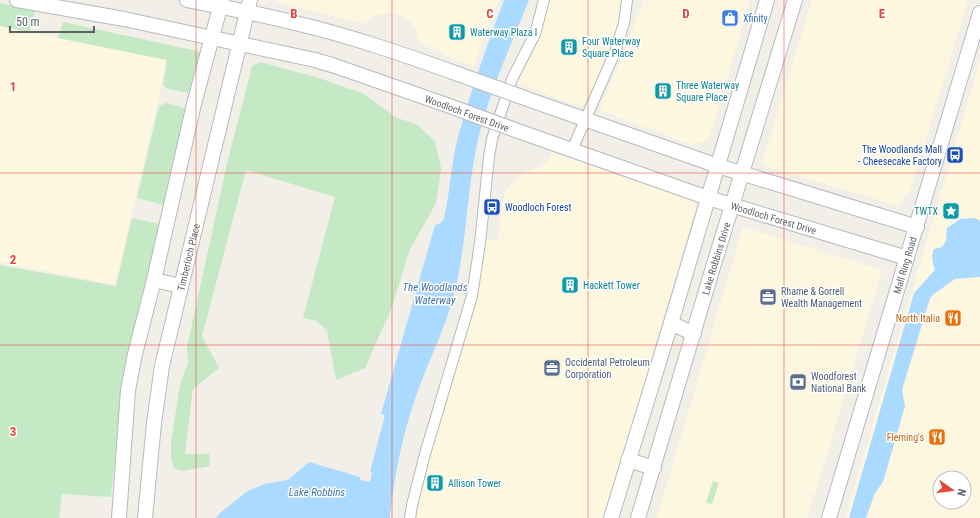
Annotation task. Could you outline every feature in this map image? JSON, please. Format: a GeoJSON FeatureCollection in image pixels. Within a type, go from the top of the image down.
{"type":"FeatureCollection","features":[{"type":"Feature","properties":{"kind":"street","name":"Woodloch Forest Drive"},"geometry":{"type":"LineString","coordinates":[[17,0],[124,19],[336,66],[708,198],[907,258]]}},
{"type":"Feature","properties":{"kind":"street"},"geometry":{"type":"LineString","coordinates":[[188,0],[249,6],[294,22],[368,43],[741,174],[917,227]]}},
{"type":"Feature","properties":{"kind":"street"},"geometry":{"type":"LineString","coordinates":[[410,518],[425,454],[472,296],[492,140],[512,78],[535,34],[544,0]]}},
{"type":"Feature","properties":{"kind":"street"},"geometry":{"type":"LineString","coordinates":[[572,150],[615,52],[624,23],[627,0]]}},
{"type":"Feature","properties":{"kind":"street"},"geometry":{"type":"LineString","coordinates":[[611,518],[767,0]]}},
{"type":"Feature","properties":{"kind":"street","name":"Lake Robbins Drive"},"geometry":{"type":"LineString","coordinates":[[638,518],[741,174],[795,0]]}},
{"type":"Feature","properties":{"kind":"street"},"geometry":{"type":"LineString","coordinates":[[119,518],[128,390],[135,354],[154,280],[194,104],[221,3]]}},
{"type":"Feature","properties":{"kind":"street","name":"Timberloch Place"},"geometry":{"type":"LineString","coordinates":[[145,518],[148,473],[162,366],[249,6]]}},
{"type":"Feature","properties":{"kind":"street","name":"Mall Ring Road"},"geometry":{"type":"LineString","coordinates":[[829,518],[980,13]]}},
{"type":"Feature","properties":{"kind":"street"},"geometry":{"type":"LineString","coordinates":[[154,280],[181,286]]}},
{"type":"Feature","properties":{"kind":"street"},"geometry":{"type":"LineString","coordinates":[[671,322],[694,334]]}},
{"type":"Feature","properties":{"kind":"street"},"geometry":{"type":"LineString","coordinates":[[628,460],[654,468]]}},
{"type":"Feature","properties":{"kind":"shaded area"},"geometry":{"type":"Polygon","coordinates":[[[275,0],[499,0],[473,66],[444,56],[439,50],[425,46],[419,40],[415,29],[408,19],[395,13],[383,13],[373,17],[365,24],[275,0]]]}},
{"type":"Feature","properties":{"kind":"shaded area","name":"Four Waterway Square Place"},"geometry":{"type":"Polygon","coordinates":[[[550,0],[622,0],[620,18],[610,49],[586,103],[582,107],[518,83],[537,44],[550,0]]]}},
{"type":"Feature","properties":{"kind":"shaded area"},"geometry":{"type":"Polygon","coordinates":[[[644,0],[750,0],[709,139],[692,145],[599,110],[644,0]]]}},
{"type":"Feature","properties":{"kind":"shaded area"},"geometry":{"type":"Polygon","coordinates":[[[812,0],[968,0],[910,190],[904,196],[902,203],[900,204],[896,205],[767,167],[762,162],[812,0]]]}},
{"type":"Feature","properties":{"kind":"shaded area"},"geometry":{"type":"Polygon","coordinates":[[[0,26],[166,60],[162,84],[115,285],[0,262],[0,26]]]}},
{"type":"Feature","properties":{"kind":"shaded area"},"geometry":{"type":"Polygon","coordinates":[[[980,61],[980,518],[845,518],[980,61]]]}},
{"type":"Feature","properties":{"kind":"shaded area","name":"Occidental Petroleum Corporation"},"geometry":{"type":"Polygon","coordinates":[[[551,152],[681,196],[693,201],[696,207],[604,518],[414,518],[426,468],[468,328],[483,263],[486,240],[498,241],[502,203],[506,191],[510,185],[521,175],[544,164],[551,152]]]}},
{"type":"Feature","properties":{"kind":"shaded area"},"geometry":{"type":"Polygon","coordinates":[[[743,227],[882,270],[815,494],[735,471],[814,495],[808,518],[657,518],[743,227]]]}},
{"type":"Feature","properties":{"kind":"green space"},"geometry":{"type":"Polygon","coordinates":[[[0,3],[35,10],[30,32],[0,26],[0,3]]]}},
{"type":"Feature","properties":{"kind":"green space"},"geometry":{"type":"Polygon","coordinates":[[[63,22],[202,52],[193,89],[188,93],[166,88],[163,85],[167,60],[58,38],[63,22]]]}},
{"type":"Feature","properties":{"kind":"green space"},"geometry":{"type":"Polygon","coordinates":[[[260,62],[319,78],[364,94],[397,118],[416,124],[435,141],[441,168],[437,198],[435,205],[410,249],[392,307],[365,368],[336,380],[327,331],[317,321],[303,318],[335,197],[246,170],[202,336],[219,368],[193,389],[185,454],[209,454],[210,466],[181,471],[174,468],[171,460],[171,443],[180,384],[188,363],[187,347],[227,164],[252,66],[260,62]]]}},
{"type":"Feature","properties":{"kind":"green space"},"geometry":{"type":"Polygon","coordinates":[[[166,103],[188,109],[167,202],[164,205],[137,198],[159,106],[166,103]]]}},
{"type":"Feature","properties":{"kind":"green space"},"geometry":{"type":"Polygon","coordinates":[[[132,218],[159,224],[123,379],[111,497],[62,494],[59,518],[0,518],[0,265],[116,286],[132,218]]]}},
{"type":"Feature","properties":{"kind":"green space"},"geometry":{"type":"Polygon","coordinates":[[[713,481],[719,483],[712,504],[706,503],[713,481]]]}},
{"type":"Feature","properties":{"kind":"water","name":"The Woodlands Waterway"},"geometry":{"type":"Polygon","coordinates":[[[504,0],[529,0],[498,76],[479,134],[472,172],[461,262],[453,298],[409,418],[397,467],[390,518],[216,518],[220,513],[249,490],[265,484],[288,480],[309,462],[360,477],[360,480],[370,482],[372,473],[370,472],[385,415],[381,414],[435,225],[441,223],[444,219],[458,137],[491,34],[504,0]]]}},
{"type":"Feature","properties":{"kind":"water"},"geometry":{"type":"Polygon","coordinates":[[[975,218],[980,221],[980,277],[955,279],[930,298],[902,390],[905,406],[883,482],[875,493],[866,518],[849,518],[914,293],[935,270],[932,254],[934,249],[942,247],[946,241],[947,228],[960,219],[975,218]]]}},
{"type":"Feature","properties":{"kind":"place","name":"Xfinity"},"geometry":{"type":"Point","coordinates":[730,18]}},
{"type":"Feature","properties":{"kind":"place","name":"Waterway Plaza I"},"geometry":{"type":"Point","coordinates":[457,32]}},
{"type":"Feature","properties":{"kind":"place","name":"Four Waterway Square Place"},"geometry":{"type":"Point","coordinates":[569,47]}},
{"type":"Feature","properties":{"kind":"place","name":"Three Waterway Square Place"},"geometry":{"type":"Point","coordinates":[663,91]}},
{"type":"Feature","properties":{"kind":"place","name":"The Woodlands Mall - Cheesecake Factory"},"geometry":{"type":"Point","coordinates":[955,155]}},
{"type":"Feature","properties":{"kind":"place","name":"Woodloch Forest"},"geometry":{"type":"Point","coordinates":[492,207]}},
{"type":"Feature","properties":{"kind":"place","name":"TWTX"},"geometry":{"type":"Point","coordinates":[951,211]}},
{"type":"Feature","properties":{"kind":"place","name":"Hackett Tower"},"geometry":{"type":"Point","coordinates":[570,285]}},
{"type":"Feature","properties":{"kind":"place","name":"Rhame & Gorrell Wealth Management"},"geometry":{"type":"Point","coordinates":[768,297]}},
{"type":"Feature","properties":{"kind":"place","name":"North Italia"},"geometry":{"type":"Point","coordinates":[953,318]}},
{"type":"Feature","properties":{"kind":"place","name":"Occidental Petroleum Corporation"},"geometry":{"type":"Point","coordinates":[552,368]}},
{"type":"Feature","properties":{"kind":"place","name":"Woodforest National Bank"},"geometry":{"type":"Point","coordinates":[798,382]}},
{"type":"Feature","properties":{"kind":"place","name":"Fleming's"},"geometry":{"type":"Point","coordinates":[937,437]}},
{"type":"Feature","properties":{"kind":"place","name":"Allison Tower"},"geometry":{"type":"Point","coordinates":[435,483]}},
{"type":"Feature","properties":{"kind":"water label","name":"Lake Robbins"},"geometry":{"type":"Point","coordinates":[317,492]}}]}
